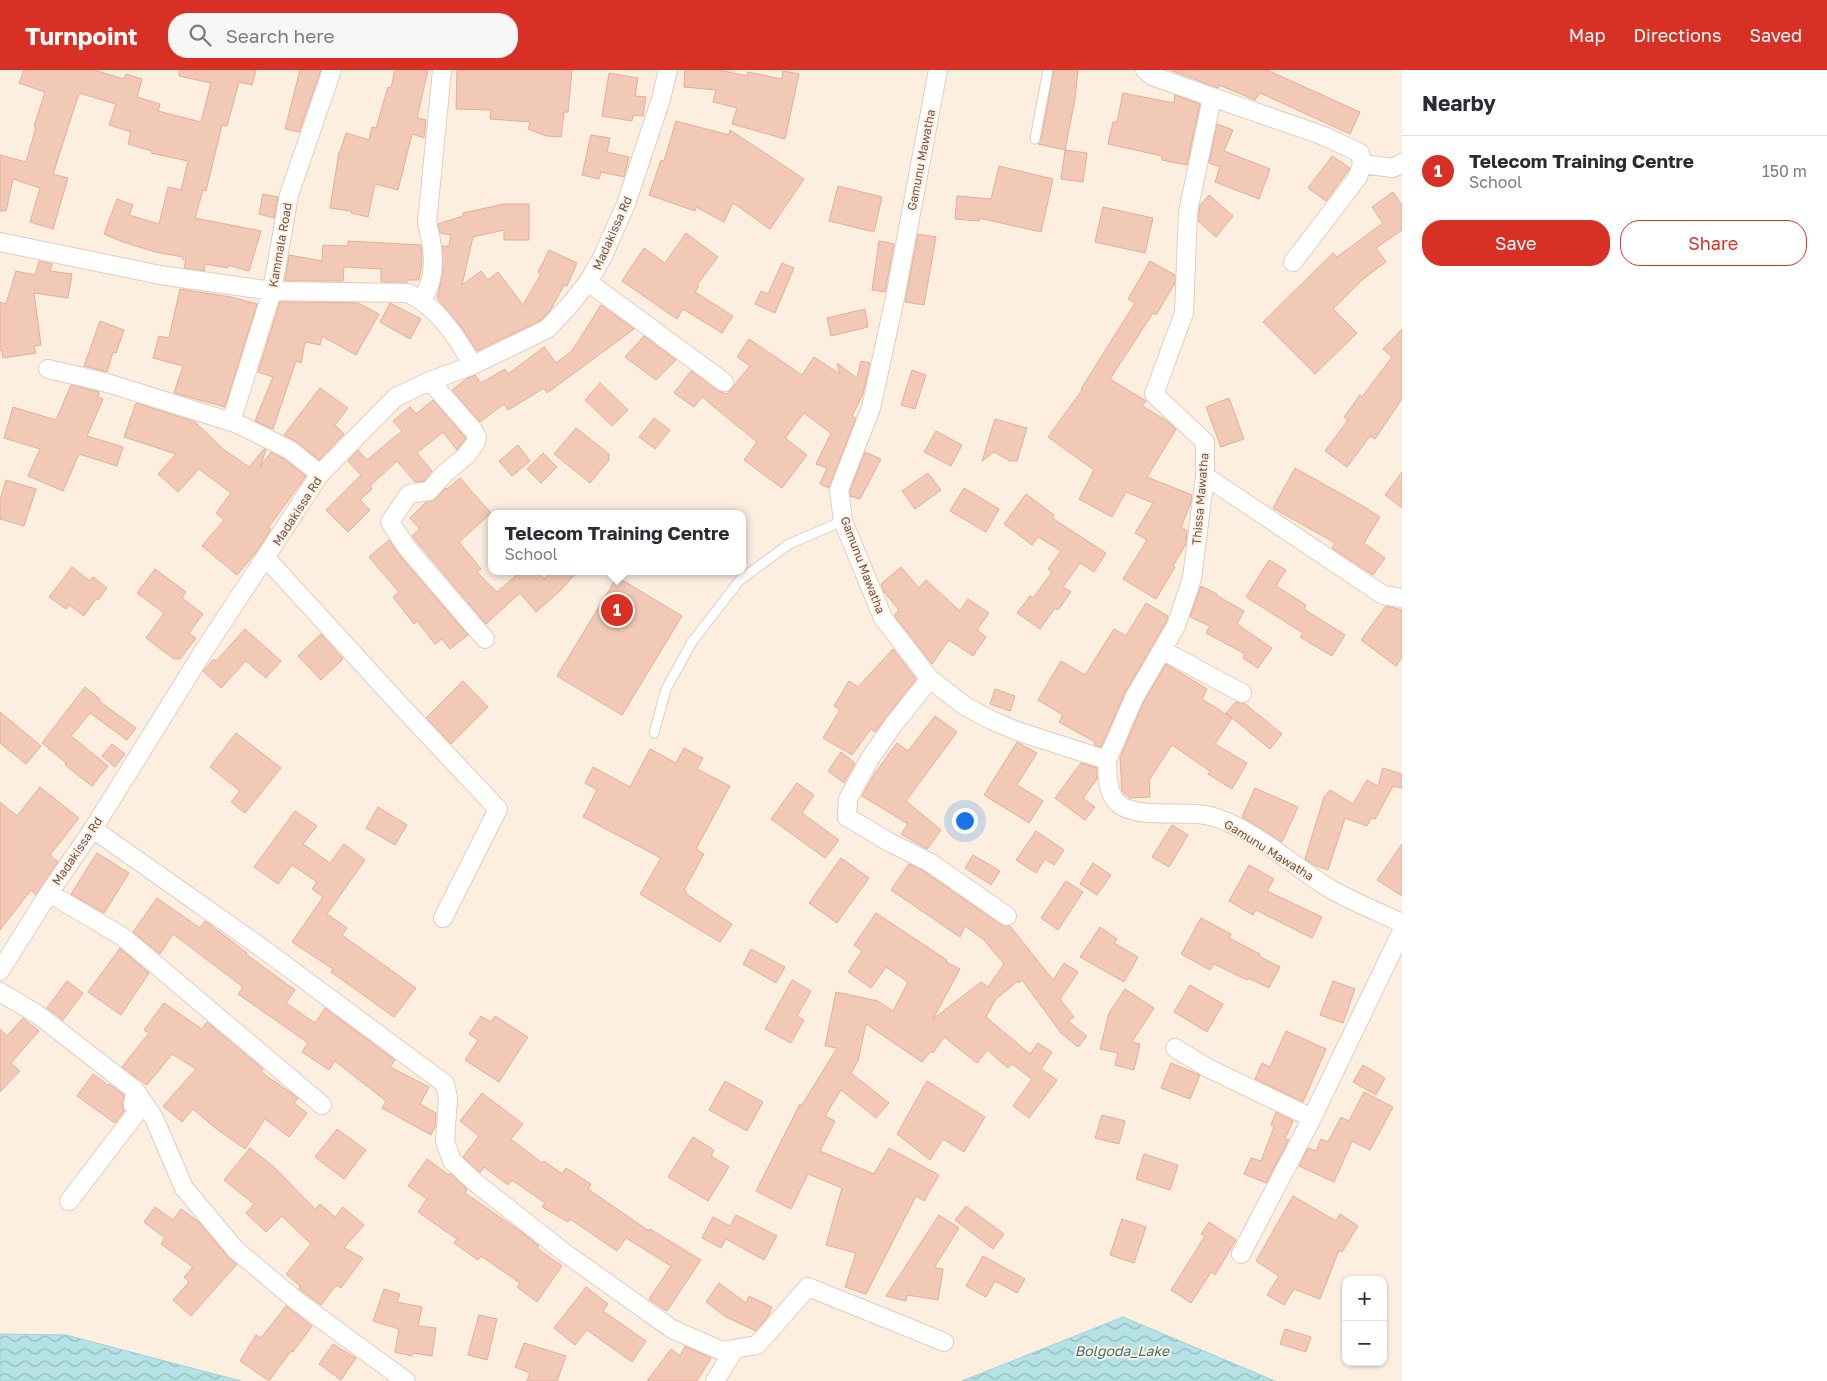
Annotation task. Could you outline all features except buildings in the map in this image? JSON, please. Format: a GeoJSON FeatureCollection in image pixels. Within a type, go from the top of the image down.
{"type":"FeatureCollection","features":[{"type":"Feature","properties":{"kind":"street","name":"Kammala Road"},"geometry":{"type":"LineString","coordinates":[[231,422],[272,291],[288,195],[332,70]]}},
{"type":"Feature","properties":{"kind":"street"},"geometry":{"type":"LineString","coordinates":[[422,299],[430,288],[432,266],[432,242],[426,224],[442,70]]}},
{"type":"Feature","properties":{"kind":"street","name":"Madakissa Rd"},"geometry":{"type":"LineString","coordinates":[[0,971],[93,828],[203,652],[320,474],[396,397],[473,366],[547,329],[588,282],[602,258],[626,204],[661,99],[668,70]]}},
{"type":"Feature","properties":{"kind":"street","name":"Gamunu Mawatha"},"geometry":{"type":"LineString","coordinates":[[938,70],[895,298],[871,408],[839,490],[843,520],[883,618],[930,679],[965,706],[991,720],[1018,731],[1107,760],[1108,786],[1114,798],[1121,806],[1137,811],[1208,815],[1227,821],[1401,933]]}},
{"type":"Feature","properties":{"kind":"street"},"geometry":{"type":"LineString","coordinates":[[1145,70],[1152,76],[1324,136],[1360,154],[1362,164],[1358,177],[1293,262]]}},
{"type":"Feature","properties":{"kind":"street","name":"Thissa Mawatha"},"geometry":{"type":"LineString","coordinates":[[1107,760],[1134,698],[1176,626],[1192,578],[1205,476],[1205,442],[1154,394],[1184,313],[1188,212],[1212,98]]}},
{"type":"Feature","properties":{"kind":"street"},"geometry":{"type":"LineString","coordinates":[[1362,164],[1393,168],[1402,162]]}},
{"type":"Feature","properties":{"kind":"street"},"geometry":{"type":"LineString","coordinates":[[0,242],[160,275],[272,291],[408,293],[422,299],[457,337],[473,366]]}},
{"type":"Feature","properties":{"kind":"street"},"geometry":{"type":"LineString","coordinates":[[588,282],[724,382]]}},
{"type":"Feature","properties":{"kind":"street"},"geometry":{"type":"LineString","coordinates":[[48,369],[104,382],[238,424],[290,450],[320,474]]}},
{"type":"Feature","properties":{"kind":"street"},"geometry":{"type":"LineString","coordinates":[[430,382],[473,430],[477,437],[476,442],[466,456],[445,473],[429,491],[409,494],[390,522],[408,549],[485,639]]}},
{"type":"Feature","properties":{"kind":"street"},"geometry":{"type":"LineString","coordinates":[[1205,476],[1383,595],[1402,598]]}},
{"type":"Feature","properties":{"kind":"street"},"geometry":{"type":"LineString","coordinates":[[266,558],[498,809],[443,918]]}},
{"type":"Feature","properties":{"kind":"street"},"geometry":{"type":"LineString","coordinates":[[1162,650],[1242,693]]}},
{"type":"Feature","properties":{"kind":"street"},"geometry":{"type":"LineString","coordinates":[[930,679],[893,725],[869,760],[848,799],[847,817],[888,842],[930,862],[1007,916]]}},
{"type":"Feature","properties":{"kind":"street"},"geometry":{"type":"LineString","coordinates":[[93,828],[262,948],[445,1084],[448,1098],[445,1141],[452,1160],[476,1183],[565,1253],[672,1329],[722,1351],[757,1345],[808,1288],[944,1342]]}},
{"type":"Feature","properties":{"kind":"street"},"geometry":{"type":"LineString","coordinates":[[49,893],[124,938],[322,1105]]}},
{"type":"Feature","properties":{"kind":"street"},"geometry":{"type":"LineString","coordinates":[[1241,1254],[1312,1118],[1401,933]]}},
{"type":"Feature","properties":{"kind":"street"},"geometry":{"type":"LineString","coordinates":[[0,992],[37,1014],[135,1090],[154,1118],[184,1188],[236,1250],[298,1302],[406,1381]]}},
{"type":"Feature","properties":{"kind":"street"},"geometry":{"type":"LineString","coordinates":[[1175,1048],[1208,1068],[1312,1118]]}},
{"type":"Feature","properties":{"kind":"street"},"geometry":{"type":"LineString","coordinates":[[69,1201],[138,1111],[133,1105],[135,1090]]}},
{"type":"Feature","properties":{"kind":"street"},"geometry":{"type":"LineString","coordinates":[[714,1381],[734,1350]]}},
{"type":"Feature","properties":{"kind":"lane"},"geometry":{"type":"LineString","coordinates":[[1035,138],[1048,70]]}},
{"type":"Feature","properties":{"kind":"lane"},"geometry":{"type":"LineString","coordinates":[[654,733],[666,689],[692,642],[740,580],[789,544],[843,520]]}},
{"type":"Feature","properties":{"kind":"water","name":"Bolgoda_Lake"},"geometry":{"type":"Polygon","coordinates":[[[1123,1317],[1275,1381],[962,1381],[1123,1317]]]}},
{"type":"Feature","properties":{"kind":"water"},"geometry":{"type":"Polygon","coordinates":[[[0,1334],[66,1335],[241,1381],[0,1381],[0,1334]]]}},
{"type":"Feature","properties":{"kind":"place","name":"Telecom Training Centre"},"geometry":{"type":"Point","coordinates":[617,610]}}]}
